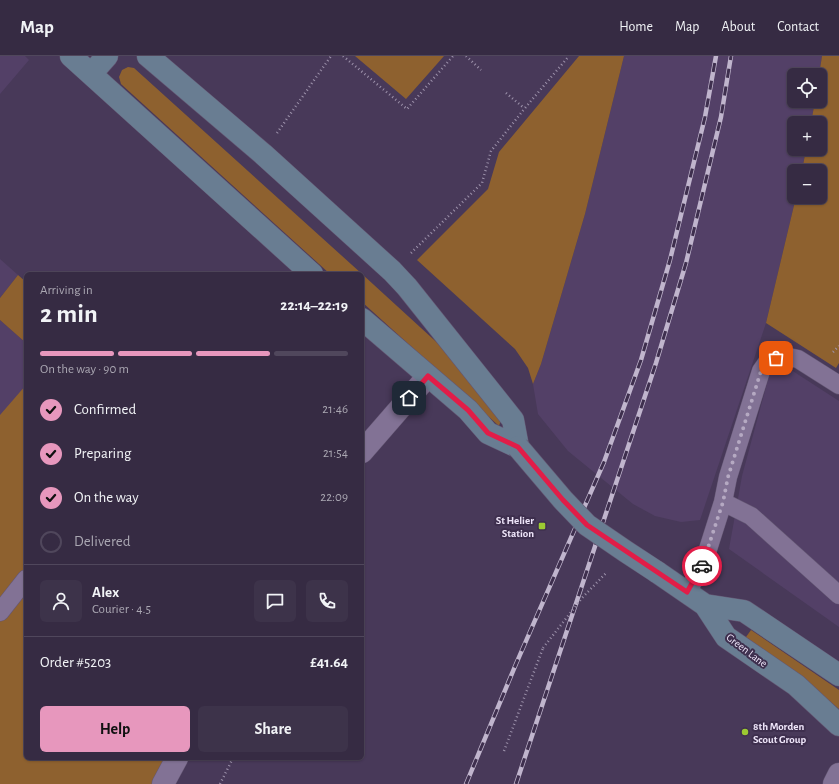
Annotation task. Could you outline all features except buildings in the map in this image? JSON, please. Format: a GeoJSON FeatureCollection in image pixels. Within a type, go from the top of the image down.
{"type":"FeatureCollection","features":[{"type":"Feature","properties":{"kind":"main road"},"geometry":{"type":"LineString","coordinates":[[71,56],[310,272]]}},
{"type":"Feature","properties":{"kind":"main road"},"geometry":{"type":"LineString","coordinates":[[91,74],[107,56]]}},
{"type":"Feature","properties":{"kind":"main road"},"geometry":{"type":"LineString","coordinates":[[148,56],[263,154],[392,271],[407,287],[512,420],[518,447]]}},
{"type":"Feature","properties":{"kind":"main road"},"geometry":{"type":"LineString","coordinates":[[364,321],[468,410],[488,433],[518,447],[563,500],[587,525],[705,605],[744,611],[839,675]]}},
{"type":"Feature","properties":{"kind":"main road","name":"Green Lane"},"geometry":{"type":"LineString","coordinates":[[705,605],[726,637],[796,685],[839,725]]}},
{"type":"Feature","properties":{"kind":"street"},"geometry":{"type":"LineString","coordinates":[[364,450],[428,376]]}},
{"type":"Feature","properties":{"kind":"street"},"geometry":{"type":"LineString","coordinates":[[163,784],[176,760]]}},
{"type":"Feature","properties":{"kind":"street"},"geometry":{"type":"LineString","coordinates":[[834,784],[839,774]]}},
{"type":"Feature","properties":{"kind":"lane"},"geometry":{"type":"LineString","coordinates":[[687,592],[703,565],[723,502],[728,477],[761,371],[768,360],[784,356],[798,359],[839,385]]}},
{"type":"Feature","properties":{"kind":"lane"},"geometry":{"type":"LineString","coordinates":[[723,502],[751,516],[839,595]]}},
{"type":"Feature","properties":{"kind":"lane"},"geometry":{"type":"LineString","coordinates":[[0,612],[24,582]]}},
{"type":"Feature","properties":{"kind":"path"},"geometry":{"type":"LineString","coordinates":[[292,111],[331,56]]}},
{"type":"Feature","properties":{"kind":"path"},"geometry":{"type":"LineString","coordinates":[[343,56],[407,109],[453,56]]}},
{"type":"Feature","properties":{"kind":"path"},"geometry":{"type":"LineString","coordinates":[[466,56],[481,70]]}},
{"type":"Feature","properties":{"kind":"path"},"geometry":{"type":"LineString","coordinates":[[392,271],[482,183],[491,152],[568,56]]}},
{"type":"Feature","properties":{"kind":"path"},"geometry":{"type":"LineString","coordinates":[[506,93],[525,108]]}},
{"type":"Feature","properties":{"kind":"path"},"geometry":{"type":"LineString","coordinates":[[504,750],[542,648],[582,598],[625,551]]}},
{"type":"Feature","properties":{"kind":"path"},"geometry":{"type":"LineString","coordinates":[[220,784],[232,760]]}},
{"type":"Feature","properties":{"kind":"shaded area"},"geometry":{"type":"Polygon","coordinates":[[[0,56],[25,56],[29,60],[0,94],[0,56]]]}},
{"type":"Feature","properties":{"kind":"shaded area"},"geometry":{"type":"Polygon","coordinates":[[[355,56],[444,56],[406,99],[355,56]]]}},
{"type":"Feature","properties":{"kind":"shaded area"},"geometry":{"type":"Polygon","coordinates":[[[579,56],[624,56],[585,214],[541,364],[533,384],[528,368],[515,349],[417,260],[488,189],[499,152],[579,56]]]}},
{"type":"Feature","properties":{"kind":"shaded area"},"geometry":{"type":"Polygon","coordinates":[[[624,56],[822,56],[820,68],[787,68],[787,108],[814,108],[812,116],[787,116],[787,156],[805,156],[803,164],[787,164],[787,204],[794,204],[766,323],[700,520],[681,522],[655,516],[633,504],[568,451],[538,414],[533,384],[541,364],[585,214],[624,56]]]}},
{"type":"Feature","properties":{"kind":"shaded area"},"geometry":{"type":"Polygon","coordinates":[[[822,56],[839,56],[839,363],[836,368],[766,323],[794,204],[827,204],[827,164],[803,164],[805,156],[827,156],[827,116],[812,116],[814,108],[827,108],[827,68],[820,68],[822,56]]]}},
{"type":"Feature","properties":{"kind":"shaded area"},"geometry":{"type":"Polygon","coordinates":[[[128,67],[134,68],[360,272],[328,272],[121,84],[119,77],[122,70],[128,67]]]}},
{"type":"Feature","properties":{"kind":"shaded area"},"geometry":{"type":"Polygon","coordinates":[[[0,259],[18,275],[0,298],[0,259]]]}},
{"type":"Feature","properties":{"kind":"shaded area"},"geometry":{"type":"Polygon","coordinates":[[[18,275],[24,280],[24,341],[0,320],[0,298],[18,275]]]}},
{"type":"Feature","properties":{"kind":"shaded area"},"geometry":{"type":"Polygon","coordinates":[[[364,276],[444,349],[501,420],[499,426],[364,304],[364,276]]]}},
{"type":"Feature","properties":{"kind":"shaded area"},"geometry":{"type":"Polygon","coordinates":[[[0,320],[24,341],[24,389],[0,419],[0,320]]]}},
{"type":"Feature","properties":{"kind":"shaded area"},"geometry":{"type":"Polygon","coordinates":[[[785,366],[839,401],[839,627],[729,549],[742,476],[769,376],[785,366]]]}},
{"type":"Feature","properties":{"kind":"shaded area"},"geometry":{"type":"Polygon","coordinates":[[[24,387],[24,760],[171,760],[158,784],[0,784],[0,415],[24,387]]]}},
{"type":"Feature","properties":{"kind":"shaded area"},"geometry":{"type":"Polygon","coordinates":[[[751,630],[839,690],[839,709],[746,637],[751,630]]]}},
{"type":"Feature","properties":{"kind":"railway"},"geometry":{"type":"LineString","coordinates":[[466,784],[516,664],[604,462],[641,360],[670,260],[705,117],[716,56]]}},
{"type":"Feature","properties":{"kind":"railway"},"geometry":{"type":"LineString","coordinates":[[516,784],[656,363],[686,263],[721,117],[731,56]]}},
{"type":"Feature","properties":{"kind":"way so far"},"geometry":{"type":"LineString","coordinates":[[702,566],[723,502],[728,477],[761,371],[768,360],[776,358]]}},
{"type":"Feature","properties":{"kind":"place","name":"St Helier Station"},"geometry":{"type":"Point","coordinates":[542,526]}},
{"type":"Feature","properties":{"kind":"place","name":"8th Morden Scout Group"},"geometry":{"type":"Point","coordinates":[745,732]}},
{"type":"Feature","properties":{"kind":"route"},"geometry":{"type":"LineString","coordinates":[[409,398],[428,376],[468,410],[488,433],[518,447],[563,500],[587,525],[687,592],[702,566]]}}]}
